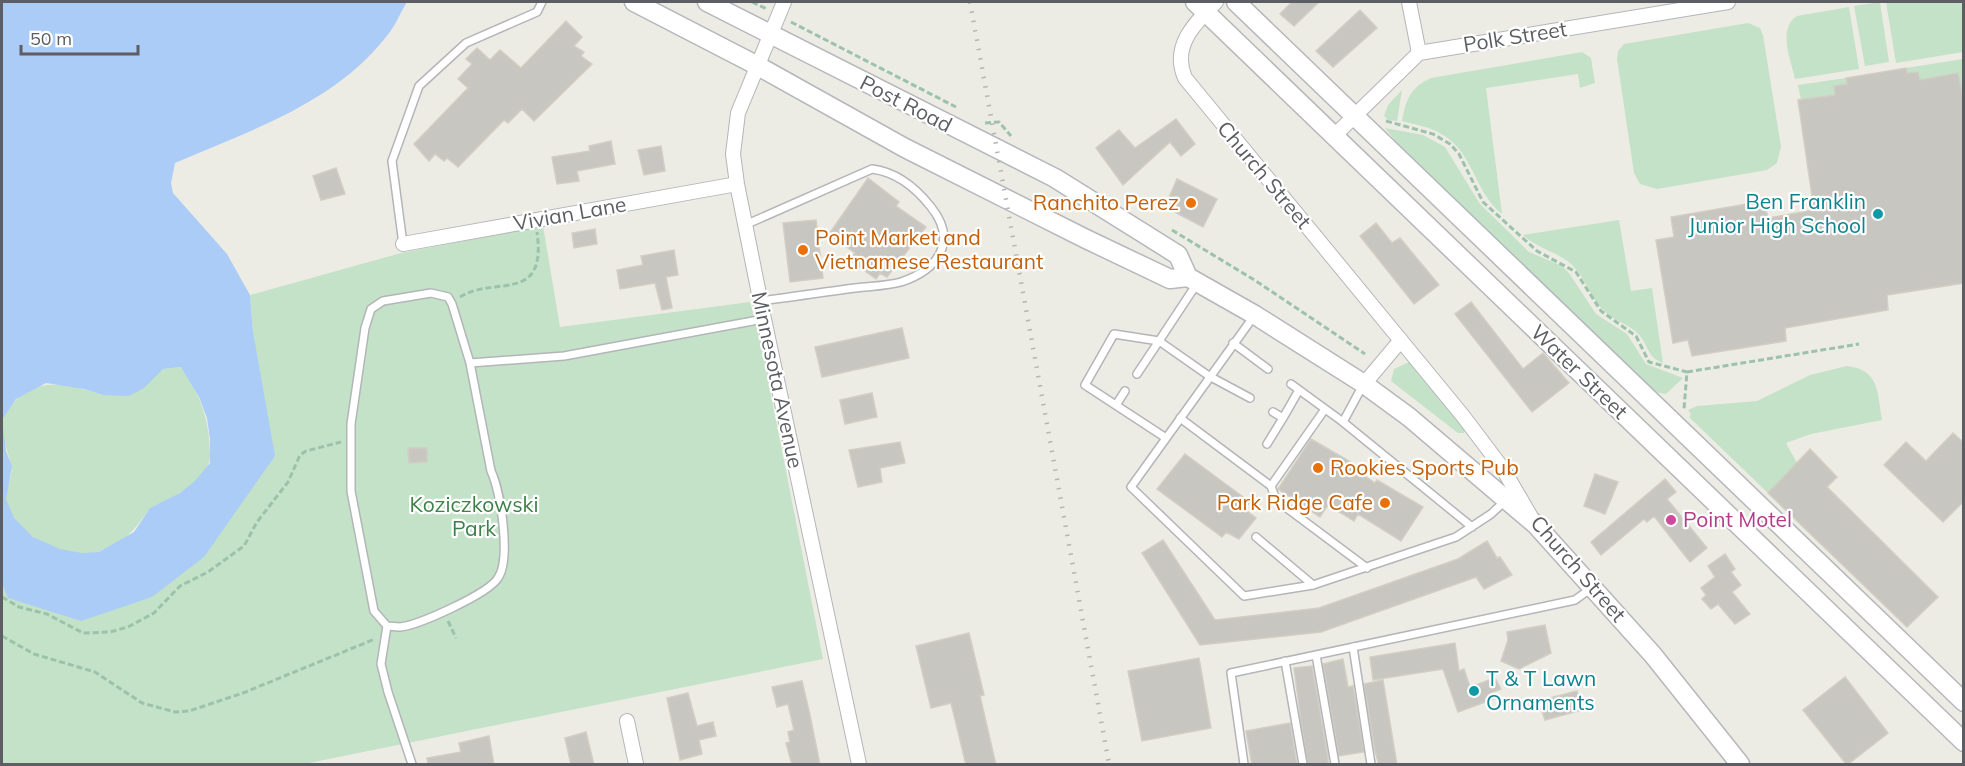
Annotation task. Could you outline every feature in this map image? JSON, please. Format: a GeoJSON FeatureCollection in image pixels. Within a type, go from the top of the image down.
{"type":"FeatureCollection","features":[{"type":"Feature","properties":{"kind":"main road","name":"Post Road"},"geometry":{"type":"LineString","coordinates":[[634,2],[758,66],[905,148],[1170,279],[1193,280]]}},
{"type":"Feature","properties":{"kind":"main road","name":"Post Road"},"geometry":{"type":"LineString","coordinates":[[708,2],[997,148],[1104,207],[1178,255],[1193,280]]}},
{"type":"Feature","properties":{"kind":"main road","name":"Water Street"},"geometry":{"type":"LineString","coordinates":[[1236,2],[1964,702]]}},
{"type":"Feature","properties":{"kind":"main road","name":"Water Street"},"geometry":{"type":"LineString","coordinates":[[1205,5],[1334,136],[1964,742]]}},
{"type":"Feature","properties":{"kind":"main road"},"geometry":{"type":"LineString","coordinates":[[1193,280],[1256,315],[1364,384],[1409,417],[1536,525]]}},
{"type":"Feature","properties":{"kind":"main road","name":"Church Street"},"geometry":{"type":"LineString","coordinates":[[1536,525],[1653,655],[1740,765]]}},
{"type":"Feature","properties":{"kind":"street","name":"Minnesota Avenue"},"geometry":{"type":"LineString","coordinates":[[784,2],[738,113],[733,154],[736,184],[760,301],[859,765]]}},
{"type":"Feature","properties":{"kind":"street"},"geometry":{"type":"LineString","coordinates":[[1334,136],[1419,53],[1409,2]]}},
{"type":"Feature","properties":{"kind":"street","name":"Polk Street"},"geometry":{"type":"LineString","coordinates":[[1419,53],[1721,2]]}},
{"type":"Feature","properties":{"kind":"street","name":"Church Street"},"geometry":{"type":"LineString","coordinates":[[1205,5],[1182,46],[1180,58],[1185,78],[1401,340],[1503,470],[1536,525]]}},
{"type":"Feature","properties":{"kind":"street","name":"Vivian Lane"},"geometry":{"type":"LineString","coordinates":[[403,244],[736,184]]}},
{"type":"Feature","properties":{"kind":"street"},"geometry":{"type":"LineString","coordinates":[[1364,384],[1401,340]]}},
{"type":"Feature","properties":{"kind":"street"},"geometry":{"type":"LineString","coordinates":[[627,721],[636,765]]}},
{"type":"Feature","properties":{"kind":"lane"},"geometry":{"type":"LineString","coordinates":[[403,244],[392,161],[419,86],[466,43],[537,12],[542,2]]}},
{"type":"Feature","properties":{"kind":"lane"},"geometry":{"type":"LineString","coordinates":[[745,225],[872,169],[888,171],[919,192],[934,211],[945,236],[938,260],[899,282],[760,301]]}},
{"type":"Feature","properties":{"kind":"lane"},"geometry":{"type":"LineString","coordinates":[[1137,374],[1159,341],[1193,280]]}},
{"type":"Feature","properties":{"kind":"lane"},"geometry":{"type":"LineString","coordinates":[[431,293],[448,297],[470,363],[491,471],[498,486],[504,565],[496,581],[477,594],[401,627],[387,626],[374,611],[351,491],[351,438],[365,328],[371,309],[383,301],[431,293]]}},
{"type":"Feature","properties":{"kind":"lane"},"geometry":{"type":"LineString","coordinates":[[1256,315],[1209,376],[1131,487],[1244,596],[1313,585],[1456,537],[1507,499]]}},
{"type":"Feature","properties":{"kind":"lane"},"geometry":{"type":"LineString","coordinates":[[470,363],[564,356],[764,319]]}},
{"type":"Feature","properties":{"kind":"lane"},"geometry":{"type":"LineString","coordinates":[[1166,438],[1085,385],[1114,334],[1159,341],[1209,376],[1250,398]]}},
{"type":"Feature","properties":{"kind":"lane"},"geometry":{"type":"LineString","coordinates":[[1233,343],[1268,369]]}},
{"type":"Feature","properties":{"kind":"lane"},"geometry":{"type":"LineString","coordinates":[[1291,384],[1343,422],[1472,526]]}},
{"type":"Feature","properties":{"kind":"lane"},"geometry":{"type":"LineString","coordinates":[[1343,422],[1364,384]]}},
{"type":"Feature","properties":{"kind":"lane"},"geometry":{"type":"LineString","coordinates":[[1267,444],[1299,390]]}},
{"type":"Feature","properties":{"kind":"lane"},"geometry":{"type":"LineString","coordinates":[[1116,405],[1125,391]]}},
{"type":"Feature","properties":{"kind":"lane"},"geometry":{"type":"LineString","coordinates":[[1271,486],[1325,409]]}},
{"type":"Feature","properties":{"kind":"lane"},"geometry":{"type":"LineString","coordinates":[[1273,412],[1283,418]]}},
{"type":"Feature","properties":{"kind":"lane"},"geometry":{"type":"LineString","coordinates":[[1180,418],[1271,486],[1276,500],[1367,568]]}},
{"type":"Feature","properties":{"kind":"lane"},"geometry":{"type":"LineString","coordinates":[[1256,537],[1313,585]]}},
{"type":"Feature","properties":{"kind":"lane"},"geometry":{"type":"LineString","coordinates":[[1244,765],[1231,673],[1575,600],[1592,587]]}},
{"type":"Feature","properties":{"kind":"lane"},"geometry":{"type":"LineString","coordinates":[[387,626],[381,664],[412,765]]}},
{"type":"Feature","properties":{"kind":"lane"},"geometry":{"type":"LineString","coordinates":[[1353,647],[1371,765]]}},
{"type":"Feature","properties":{"kind":"lane"},"geometry":{"type":"LineString","coordinates":[[1316,655],[1335,765]]}},
{"type":"Feature","properties":{"kind":"lane"},"geometry":{"type":"LineString","coordinates":[[1285,661],[1303,765]]}},
{"type":"Feature","properties":{"kind":"path"},"geometry":{"type":"LineString","coordinates":[[752,2],[959,109]]}},
{"type":"Feature","properties":{"kind":"path"},"geometry":{"type":"LineString","coordinates":[[980,120],[986,123],[999,122],[1014,138]]}},
{"type":"Feature","properties":{"kind":"path"},"geometry":{"type":"LineString","coordinates":[[1386,122],[1433,134],[1450,144],[1459,154],[1484,202],[1537,251],[1576,272],[1601,311],[1636,336],[1649,362],[1687,372],[1859,344]]}},
{"type":"Feature","properties":{"kind":"path"},"geometry":{"type":"LineString","coordinates":[[452,304],[463,295],[507,287],[531,273],[540,253],[536,221]]}},
{"type":"Feature","properties":{"kind":"path"},"geometry":{"type":"LineString","coordinates":[[1684,411],[1687,372]]}},
{"type":"Feature","properties":{"kind":"path"},"geometry":{"type":"LineString","coordinates":[[2,597],[20,607],[46,614],[83,633],[110,632],[128,627],[154,613],[180,586],[208,572],[244,546],[256,522],[288,482],[300,455],[351,438]]}},
{"type":"Feature","properties":{"kind":"path"},"geometry":{"type":"LineString","coordinates":[[443,610],[456,638]]}},
{"type":"Feature","properties":{"kind":"path"},"geometry":{"type":"LineString","coordinates":[[3,637],[34,654],[95,672],[142,703],[175,712],[189,711],[243,693],[385,635]]}},
{"type":"Feature","properties":{"kind":"green space"},"geometry":{"type":"Polygon","coordinates":[[[1880,2],[1889,62],[1865,66],[1854,6],[1880,2]]]}},
{"type":"Feature","properties":{"kind":"green space"},"geometry":{"type":"Polygon","coordinates":[[[1886,2],[1962,2],[1963,52],[1896,63],[1886,2]]]}},
{"type":"Feature","properties":{"kind":"green space"},"geometry":{"type":"Polygon","coordinates":[[[1849,7],[1859,69],[1795,79],[1787,45],[1791,22],[1797,16],[1849,7]]]}},
{"type":"Feature","properties":{"kind":"green space"},"geometry":{"type":"Polygon","coordinates":[[[1748,23],[1760,28],[1763,35],[1781,147],[1777,163],[1767,170],[1657,189],[1640,184],[1634,173],[1617,59],[1618,51],[1624,44],[1748,23]]]}},
{"type":"Feature","properties":{"kind":"green space"},"geometry":{"type":"Polygon","coordinates":[[[1582,52],[1591,58],[1595,83],[1580,88],[1578,74],[1486,88],[1502,214],[1486,195],[1468,162],[1453,142],[1434,130],[1402,121],[1410,95],[1418,86],[1431,78],[1582,52]]]}},
{"type":"Feature","properties":{"kind":"green space"},"geometry":{"type":"Polygon","coordinates":[[[1963,59],[1963,88],[1961,88],[1958,73],[1920,80],[1918,72],[1907,73],[1906,68],[1963,59]]]}},
{"type":"Feature","properties":{"kind":"green space"},"geometry":{"type":"Polygon","coordinates":[[[1846,78],[1847,84],[1834,86],[1835,95],[1801,100],[1798,85],[1846,78]]]}},
{"type":"Feature","properties":{"kind":"green space"},"geometry":{"type":"Polygon","coordinates":[[[1402,90],[1397,121],[1388,120],[1384,116],[1388,105],[1402,90]]]}},
{"type":"Feature","properties":{"kind":"green space"},"geometry":{"type":"Polygon","coordinates":[[[1385,128],[1423,135],[1445,147],[1480,204],[1529,252],[1562,266],[1596,314],[1627,334],[1646,364],[1683,378],[1666,394],[1655,392],[1397,143],[1385,128]]]}},
{"type":"Feature","properties":{"kind":"green space"},"geometry":{"type":"Polygon","coordinates":[[[1619,220],[1631,291],[1652,288],[1663,363],[1654,358],[1636,332],[1602,309],[1574,267],[1523,235],[1619,220]]]}},
{"type":"Feature","properties":{"kind":"green space","name":"Koziczkowski Park"},"geometry":{"type":"Polygon","coordinates":[[[543,226],[560,327],[750,302],[760,339],[823,659],[304,764],[2,764],[2,584],[8,598],[204,557],[253,332],[250,295],[401,253],[543,226]]]}},
{"type":"Feature","properties":{"kind":"green space"},"geometry":{"type":"Polygon","coordinates":[[[1409,362],[1465,429],[1464,433],[1458,433],[1391,381],[1394,369],[1409,362]]]}},
{"type":"Feature","properties":{"kind":"green space"},"geometry":{"type":"Polygon","coordinates":[[[1847,366],[1858,368],[1871,377],[1875,384],[1882,420],[1811,434],[1786,443],[1797,463],[1768,493],[1689,417],[1691,414],[1688,410],[1697,406],[1757,401],[1810,375],[1847,366]]]}},
{"type":"Feature","properties":{"kind":"green space"},"geometry":{"type":"Polygon","coordinates":[[[181,367],[199,398],[206,420],[210,456],[206,470],[201,476],[174,497],[152,507],[128,535],[101,551],[88,554],[74,553],[58,549],[30,535],[10,513],[6,500],[12,469],[3,437],[2,420],[18,398],[28,390],[52,385],[65,385],[103,395],[163,369],[181,367]]]}},
{"type":"Feature","properties":{"kind":"water"},"geometry":{"type":"Polygon","coordinates":[[[2,2],[407,2],[386,37],[365,60],[316,98],[261,126],[175,163],[171,183],[173,193],[227,254],[250,295],[253,332],[275,456],[204,557],[152,597],[81,621],[8,598],[2,584],[2,2]],[[181,367],[163,369],[144,388],[129,396],[103,395],[84,389],[46,383],[16,399],[2,420],[6,451],[12,466],[6,499],[14,518],[33,537],[60,549],[82,553],[99,552],[134,532],[150,508],[180,493],[195,481],[210,463],[207,418],[199,397],[181,367]]]}},
{"type":"Feature","properties":{"kind":"building"},"geometry":{"type":"Polygon","coordinates":[[[1292,2],[1319,2],[1294,26],[1280,14],[1292,2]]]}},
{"type":"Feature","properties":{"kind":"building"},"geometry":{"type":"Polygon","coordinates":[[[1360,10],[1377,28],[1333,67],[1316,51],[1360,10]]]}},
{"type":"Feature","properties":{"kind":"building"},"geometry":{"type":"Polygon","coordinates":[[[566,21],[582,37],[574,46],[584,52],[581,56],[592,64],[534,121],[522,109],[508,123],[504,120],[458,167],[447,158],[444,161],[435,154],[429,161],[414,144],[468,88],[458,79],[472,64],[466,59],[477,48],[490,60],[500,50],[521,68],[566,21]]]}},
{"type":"Feature","properties":{"kind":"building","name":"Ben Franklin Junior High School"},"geometry":{"type":"Polygon","coordinates":[[[1906,68],[1907,73],[1918,72],[1920,80],[1958,73],[1964,103],[1964,283],[1887,295],[1888,310],[1785,328],[1786,341],[1692,356],[1688,340],[1673,343],[1656,240],[1674,237],[1671,217],[1764,201],[1768,218],[1814,210],[1798,100],[1835,95],[1834,86],[1847,84],[1846,78],[1906,68]]]}},
{"type":"Feature","properties":{"kind":"building"},"geometry":{"type":"Polygon","coordinates":[[[1176,119],[1195,144],[1181,156],[1170,142],[1123,185],[1096,148],[1119,130],[1135,148],[1176,119]]]}},
{"type":"Feature","properties":{"kind":"building"},"geometry":{"type":"Polygon","coordinates":[[[611,141],[615,164],[577,171],[579,181],[557,184],[552,157],[590,151],[589,146],[611,141]]]}},
{"type":"Feature","properties":{"kind":"building"},"geometry":{"type":"Polygon","coordinates":[[[661,146],[665,171],[644,175],[638,150],[661,146]]]}},
{"type":"Feature","properties":{"kind":"building"},"geometry":{"type":"Polygon","coordinates":[[[336,168],[345,194],[321,200],[313,176],[336,168]]]}},
{"type":"Feature","properties":{"kind":"building"},"geometry":{"type":"Polygon","coordinates":[[[868,178],[899,202],[896,206],[926,227],[887,277],[880,273],[876,279],[850,260],[855,253],[829,234],[868,178]]]}},
{"type":"Feature","properties":{"kind":"building","name":"Ranchito Perez"},"geometry":{"type":"Polygon","coordinates":[[[1177,179],[1217,199],[1203,227],[1165,207],[1177,179]]]}},
{"type":"Feature","properties":{"kind":"building","name":"Point Market and Vietnamese Restaurant"},"geometry":{"type":"Polygon","coordinates":[[[816,220],[823,278],[790,282],[783,223],[816,220]]]}},
{"type":"Feature","properties":{"kind":"building"},"geometry":{"type":"Polygon","coordinates":[[[1376,223],[1392,243],[1400,238],[1439,285],[1414,304],[1360,236],[1376,223]]]}},
{"type":"Feature","properties":{"kind":"building"},"geometry":{"type":"Polygon","coordinates":[[[595,229],[597,244],[574,248],[572,233],[595,229]]]}},
{"type":"Feature","properties":{"kind":"building"},"geometry":{"type":"Polygon","coordinates":[[[674,250],[678,275],[666,277],[672,308],[662,310],[655,283],[620,289],[617,270],[643,265],[641,256],[674,250]]]}},
{"type":"Feature","properties":{"kind":"building"},"geometry":{"type":"Polygon","coordinates":[[[1471,302],[1523,369],[1543,353],[1569,383],[1532,412],[1455,314],[1471,302]]]}},
{"type":"Feature","properties":{"kind":"building"},"geometry":{"type":"Polygon","coordinates":[[[902,328],[909,358],[822,377],[815,347],[902,328]]]}},
{"type":"Feature","properties":{"kind":"building"},"geometry":{"type":"Polygon","coordinates":[[[872,393],[877,417],[845,424],[840,400],[872,393]]]}},
{"type":"Feature","properties":{"kind":"building"},"geometry":{"type":"Polygon","coordinates":[[[1953,433],[1964,443],[1964,501],[1943,522],[1884,465],[1906,442],[1926,461],[1953,433]]]}},
{"type":"Feature","properties":{"kind":"building"},"geometry":{"type":"Polygon","coordinates":[[[1311,439],[1354,464],[1352,467],[1375,483],[1377,480],[1423,507],[1401,541],[1358,514],[1354,521],[1328,505],[1320,517],[1278,489],[1311,439]]]}},
{"type":"Feature","properties":{"kind":"building"},"geometry":{"type":"Polygon","coordinates":[[[900,442],[905,463],[880,468],[882,482],[858,487],[849,450],[900,442]]]}},
{"type":"Feature","properties":{"kind":"building"},"geometry":{"type":"Polygon","coordinates":[[[408,448],[427,448],[427,462],[409,463],[408,448]]]}},
{"type":"Feature","properties":{"kind":"building"},"geometry":{"type":"Polygon","coordinates":[[[1810,449],[1837,477],[1827,487],[1938,597],[1907,627],[1768,493],[1810,449]]]}},
{"type":"Feature","properties":{"kind":"building"},"geometry":{"type":"Polygon","coordinates":[[[1185,454],[1250,502],[1244,509],[1256,518],[1239,539],[1226,532],[1222,537],[1157,489],[1185,454]]]}},
{"type":"Feature","properties":{"kind":"building"},"geometry":{"type":"Polygon","coordinates":[[[1595,474],[1618,482],[1605,514],[1584,506],[1595,474]]]}},
{"type":"Feature","properties":{"kind":"building","name":"Point Motel"},"geometry":{"type":"Polygon","coordinates":[[[1665,479],[1676,492],[1667,499],[1707,548],[1690,562],[1654,516],[1647,522],[1644,519],[1601,555],[1591,542],[1665,479]]]}},
{"type":"Feature","properties":{"kind":"building"},"geometry":{"type":"Polygon","coordinates":[[[1163,540],[1215,620],[1319,608],[1458,559],[1487,541],[1497,558],[1500,557],[1512,575],[1484,589],[1476,577],[1321,632],[1200,645],[1142,553],[1163,540]]]}},
{"type":"Feature","properties":{"kind":"building"},"geometry":{"type":"Polygon","coordinates":[[[1725,554],[1735,569],[1731,572],[1741,585],[1732,592],[1750,614],[1735,624],[1718,604],[1711,609],[1702,599],[1706,595],[1701,588],[1715,577],[1708,566],[1725,554]]]}},
{"type":"Feature","properties":{"kind":"building"},"geometry":{"type":"Polygon","coordinates":[[[1545,625],[1551,653],[1519,669],[1501,661],[1508,640],[1507,632],[1545,625]]]}},
{"type":"Feature","properties":{"kind":"building"},"geometry":{"type":"Polygon","coordinates":[[[969,633],[984,695],[980,696],[996,765],[966,765],[951,703],[931,708],[916,646],[969,633]]]}},
{"type":"Feature","properties":{"kind":"building"},"geometry":{"type":"Polygon","coordinates":[[[1455,643],[1459,671],[1464,669],[1470,687],[1495,678],[1501,689],[1493,692],[1496,698],[1458,712],[1443,669],[1373,680],[1370,657],[1455,643]]]}},
{"type":"Feature","properties":{"kind":"building"},"geometry":{"type":"Polygon","coordinates":[[[1199,658],[1211,728],[1142,741],[1128,671],[1199,658]]]}},
{"type":"Feature","properties":{"kind":"building"},"geometry":{"type":"Polygon","coordinates":[[[1343,659],[1348,687],[1353,686],[1364,752],[1339,756],[1323,664],[1343,659]]]}},
{"type":"Feature","properties":{"kind":"building"},"geometry":{"type":"Polygon","coordinates":[[[1312,666],[1328,765],[1308,765],[1294,668],[1312,666]]]}},
{"type":"Feature","properties":{"kind":"building"},"geometry":{"type":"Polygon","coordinates":[[[1845,677],[1888,733],[1847,765],[1803,710],[1845,677]]]}},
{"type":"Feature","properties":{"kind":"building"},"geometry":{"type":"Polygon","coordinates":[[[1383,680],[1397,765],[1379,765],[1375,751],[1364,684],[1383,680]]]}},
{"type":"Feature","properties":{"kind":"building"},"geometry":{"type":"Polygon","coordinates":[[[802,681],[820,765],[792,765],[786,743],[790,742],[788,732],[794,730],[788,704],[777,707],[772,687],[802,681]]]}},
{"type":"Feature","properties":{"kind":"building"},"geometry":{"type":"Polygon","coordinates":[[[1577,691],[1582,710],[1545,720],[1541,708],[1548,706],[1546,699],[1577,691]]]}},
{"type":"Feature","properties":{"kind":"building"},"geometry":{"type":"Polygon","coordinates":[[[688,693],[697,726],[713,722],[716,736],[699,740],[702,754],[680,760],[667,698],[688,693]]]}},
{"type":"Feature","properties":{"kind":"building"},"geometry":{"type":"Polygon","coordinates":[[[1290,723],[1297,765],[1252,765],[1246,731],[1290,723]]]}},
{"type":"Feature","properties":{"kind":"building"},"geometry":{"type":"Polygon","coordinates":[[[586,732],[594,765],[571,765],[565,738],[586,732]]]}},
{"type":"Feature","properties":{"kind":"building"},"geometry":{"type":"Polygon","coordinates":[[[489,736],[494,765],[428,765],[427,758],[461,752],[459,743],[489,736]]]}},
{"type":"Feature","properties":{"kind":"railway"},"geometry":{"type":"LineString","coordinates":[[970,2],[1109,764]]}},
{"type":"Feature","properties":{"kind":"place","name":"Ranchito Perez"},"geometry":{"type":"Point","coordinates":[1191,203]}},
{"type":"Feature","properties":{"kind":"place","name":"Ben Franklin Junior High School"},"geometry":{"type":"Point","coordinates":[1878,214]}},
{"type":"Feature","properties":{"kind":"place","name":"Point Market and Vietnamese Restaurant"},"geometry":{"type":"Point","coordinates":[803,250]}},
{"type":"Feature","properties":{"kind":"place","name":"Rookies Sports Pub"},"geometry":{"type":"Point","coordinates":[1318,468]}},
{"type":"Feature","properties":{"kind":"place","name":"Park Ridge Cafe"},"geometry":{"type":"Point","coordinates":[1385,503]}},
{"type":"Feature","properties":{"kind":"place","name":"Point Motel"},"geometry":{"type":"Point","coordinates":[1671,520]}},
{"type":"Feature","properties":{"kind":"place","name":"T & T Lawn Ornaments"},"geometry":{"type":"Point","coordinates":[1474,691]}}]}
